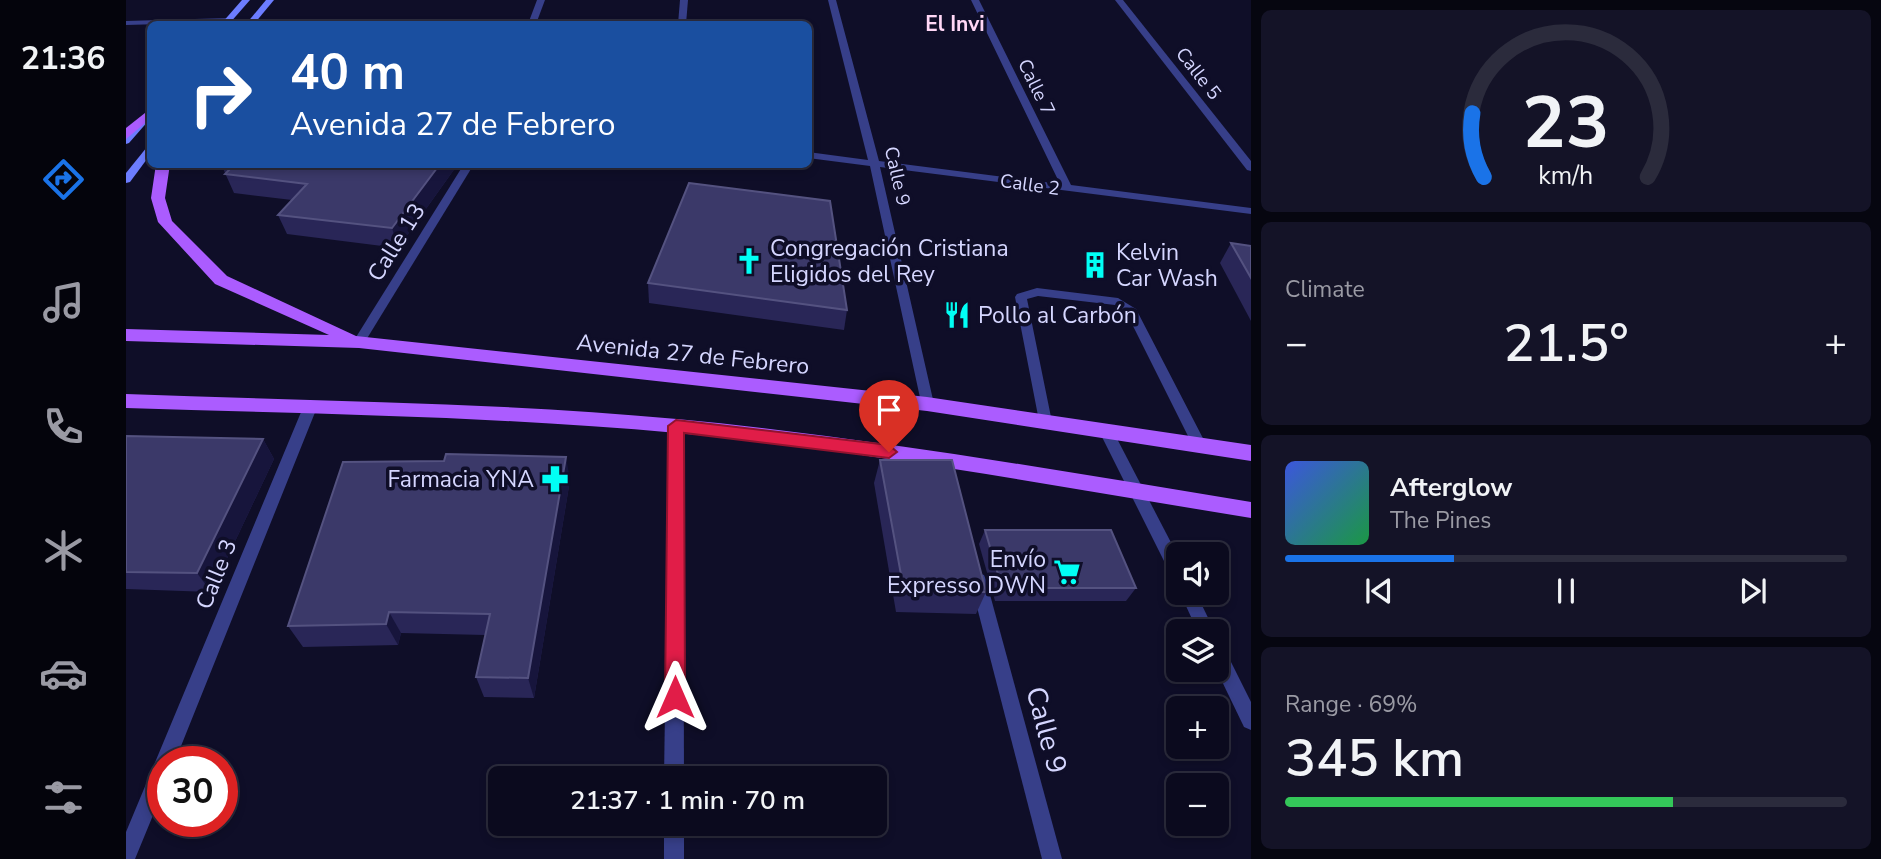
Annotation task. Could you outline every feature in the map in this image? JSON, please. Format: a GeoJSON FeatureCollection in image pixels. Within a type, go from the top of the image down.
{"type":"FeatureCollection","features":[{"type":"Feature","properties":{"kind":"main road"},"geometry":{"type":"LineString","coordinates":[[228,21],[246,0]]}},
{"type":"Feature","properties":{"kind":"main road"},"geometry":{"type":"LineString","coordinates":[[252,21],[270,0]]}},
{"type":"Feature","properties":{"kind":"main road"},"geometry":{"type":"LineString","coordinates":[[126,135],[147,116]]}},
{"type":"Feature","properties":{"kind":"main road"},"geometry":{"type":"LineString","coordinates":[[126,141],[147,116]]}},
{"type":"Feature","properties":{"kind":"main road"},"geometry":{"type":"LineString","coordinates":[[126,180],[147,153]]}},
{"type":"Feature","properties":{"kind":"main road"},"geometry":{"type":"LineString","coordinates":[[162,168],[158,198],[165,222],[221,281],[359,342]]}},
{"type":"Feature","properties":{"kind":"main road","name":"Avenida 27 de Febrero"},"geometry":{"type":"LineString","coordinates":[[126,335],[359,342],[927,404],[1251,453]]}},
{"type":"Feature","properties":{"kind":"main road"},"geometry":{"type":"LineString","coordinates":[[126,401],[311,405],[676,426],[942,458],[1251,510]]}},
{"type":"Feature","properties":{"kind":"main road"},"geometry":{"type":"LineString","coordinates":[[126,411],[158,403]]}},
{"type":"Feature","properties":{"kind":"street"},"geometry":{"type":"LineString","coordinates":[[533,21],[541,0]]}},
{"type":"Feature","properties":{"kind":"street"},"geometry":{"type":"LineString","coordinates":[[682,21],[684,0]]}},
{"type":"Feature","properties":{"kind":"street","name":"Calle 9"},"geometry":{"type":"LineString","coordinates":[[832,0],[874,162],[927,404]]}},
{"type":"Feature","properties":{"kind":"street","name":"Calle 7"},"geometry":{"type":"LineString","coordinates":[[975,0],[1068,189]]}},
{"type":"Feature","properties":{"kind":"street","name":"Calle 5"},"geometry":{"type":"LineString","coordinates":[[1119,0],[1251,168]]}},
{"type":"Feature","properties":{"kind":"street"},"geometry":{"type":"LineString","coordinates":[[126,23],[147,23]]}},
{"type":"Feature","properties":{"kind":"street","name":"Calle 2"},"geometry":{"type":"LineString","coordinates":[[812,155],[1251,211]]}},
{"type":"Feature","properties":{"kind":"street","name":"Calle 13"},"geometry":{"type":"LineString","coordinates":[[359,342],[467,168]]}},
{"type":"Feature","properties":{"kind":"street"},"geometry":{"type":"LineString","coordinates":[[1045,422],[1021,297],[1037,292],[1118,302],[1132,312],[1200,446]]}},
{"type":"Feature","properties":{"kind":"street","name":"Calle 3"},"geometry":{"type":"LineString","coordinates":[[171,746],[311,405]]}},
{"type":"Feature","properties":{"kind":"street"},"geometry":{"type":"LineString","coordinates":[[674,766],[676,426]]}},
{"type":"Feature","properties":{"kind":"street"},"geometry":{"type":"LineString","coordinates":[[1106,432],[1166,548]]}},
{"type":"Feature","properties":{"kind":"street","name":"Calle 9"},"geometry":{"type":"LineString","coordinates":[[973,562],[1052,859]]}},
{"type":"Feature","properties":{"kind":"street"},"geometry":{"type":"LineString","coordinates":[[1229,676],[1251,721]]}},
{"type":"Feature","properties":{"kind":"street"},"geometry":{"type":"LineString","coordinates":[[126,856],[147,805]]}},
{"type":"Feature","properties":{"kind":"street"},"geometry":{"type":"LineString","coordinates":[[674,836],[674,859]]}},
{"type":"Feature","properties":{"kind":"building"},"geometry":{"type":"Polygon","coordinates":[[[231,168],[437,168],[392,228],[278,215],[307,184],[225,174],[231,168]]]}},
{"type":"Feature","properties":{"kind":"building","name":"Congregación Cristiana Eligidos del Rey"},"geometry":{"type":"Polygon","coordinates":[[[689,183],[830,201],[847,310],[648,283],[689,183]]]}},
{"type":"Feature","properties":{"kind":"building"},"geometry":{"type":"Polygon","coordinates":[[[1231,243],[1251,246],[1251,278],[1231,243]]]}},
{"type":"Feature","properties":{"kind":"building"},"geometry":{"type":"Polygon","coordinates":[[[126,436],[263,439],[197,573],[126,572],[126,436]]]}},
{"type":"Feature","properties":{"kind":"building"},"geometry":{"type":"Polygon","coordinates":[[[446,454],[566,457],[528,678],[476,677],[490,614],[389,612],[386,624],[288,626],[343,462],[444,461],[446,454]]]}},
{"type":"Feature","properties":{"kind":"building"},"geometry":{"type":"Polygon","coordinates":[[[880,460],[952,460],[986,592],[904,591],[880,460]]]}},
{"type":"Feature","properties":{"kind":"building"},"geometry":{"type":"Polygon","coordinates":[[[985,530],[1111,530],[1136,588],[1002,588],[985,530]]]}},
{"type":"Feature","properties":{"kind":"place","name":"Congregación Cristiana Eligidos del Rey"},"geometry":{"type":"Point","coordinates":[749,261]}},
{"type":"Feature","properties":{"kind":"place","name":"Kelvin Car Wash"},"geometry":{"type":"Point","coordinates":[1095,265]}},
{"type":"Feature","properties":{"kind":"place","name":"Pollo al Carbón"},"geometry":{"type":"Point","coordinates":[957,315]}},
{"type":"Feature","properties":{"kind":"place","name":"Farmacia YNA"},"geometry":{"type":"Point","coordinates":[555,479]}},
{"type":"Feature","properties":{"kind":"place","name":"Envío Expresso DWN"},"geometry":{"type":"Point","coordinates":[1067,572]}},
{"type":"Feature","properties":{"kind":"district","name":"El Invi"},"geometry":{"type":"Point","coordinates":[955,24]}},
{"type":"Feature","properties":{"kind":"route"},"geometry":{"type":"LineString","coordinates":[[675,697],[676,426],[889,452]]}}]}
